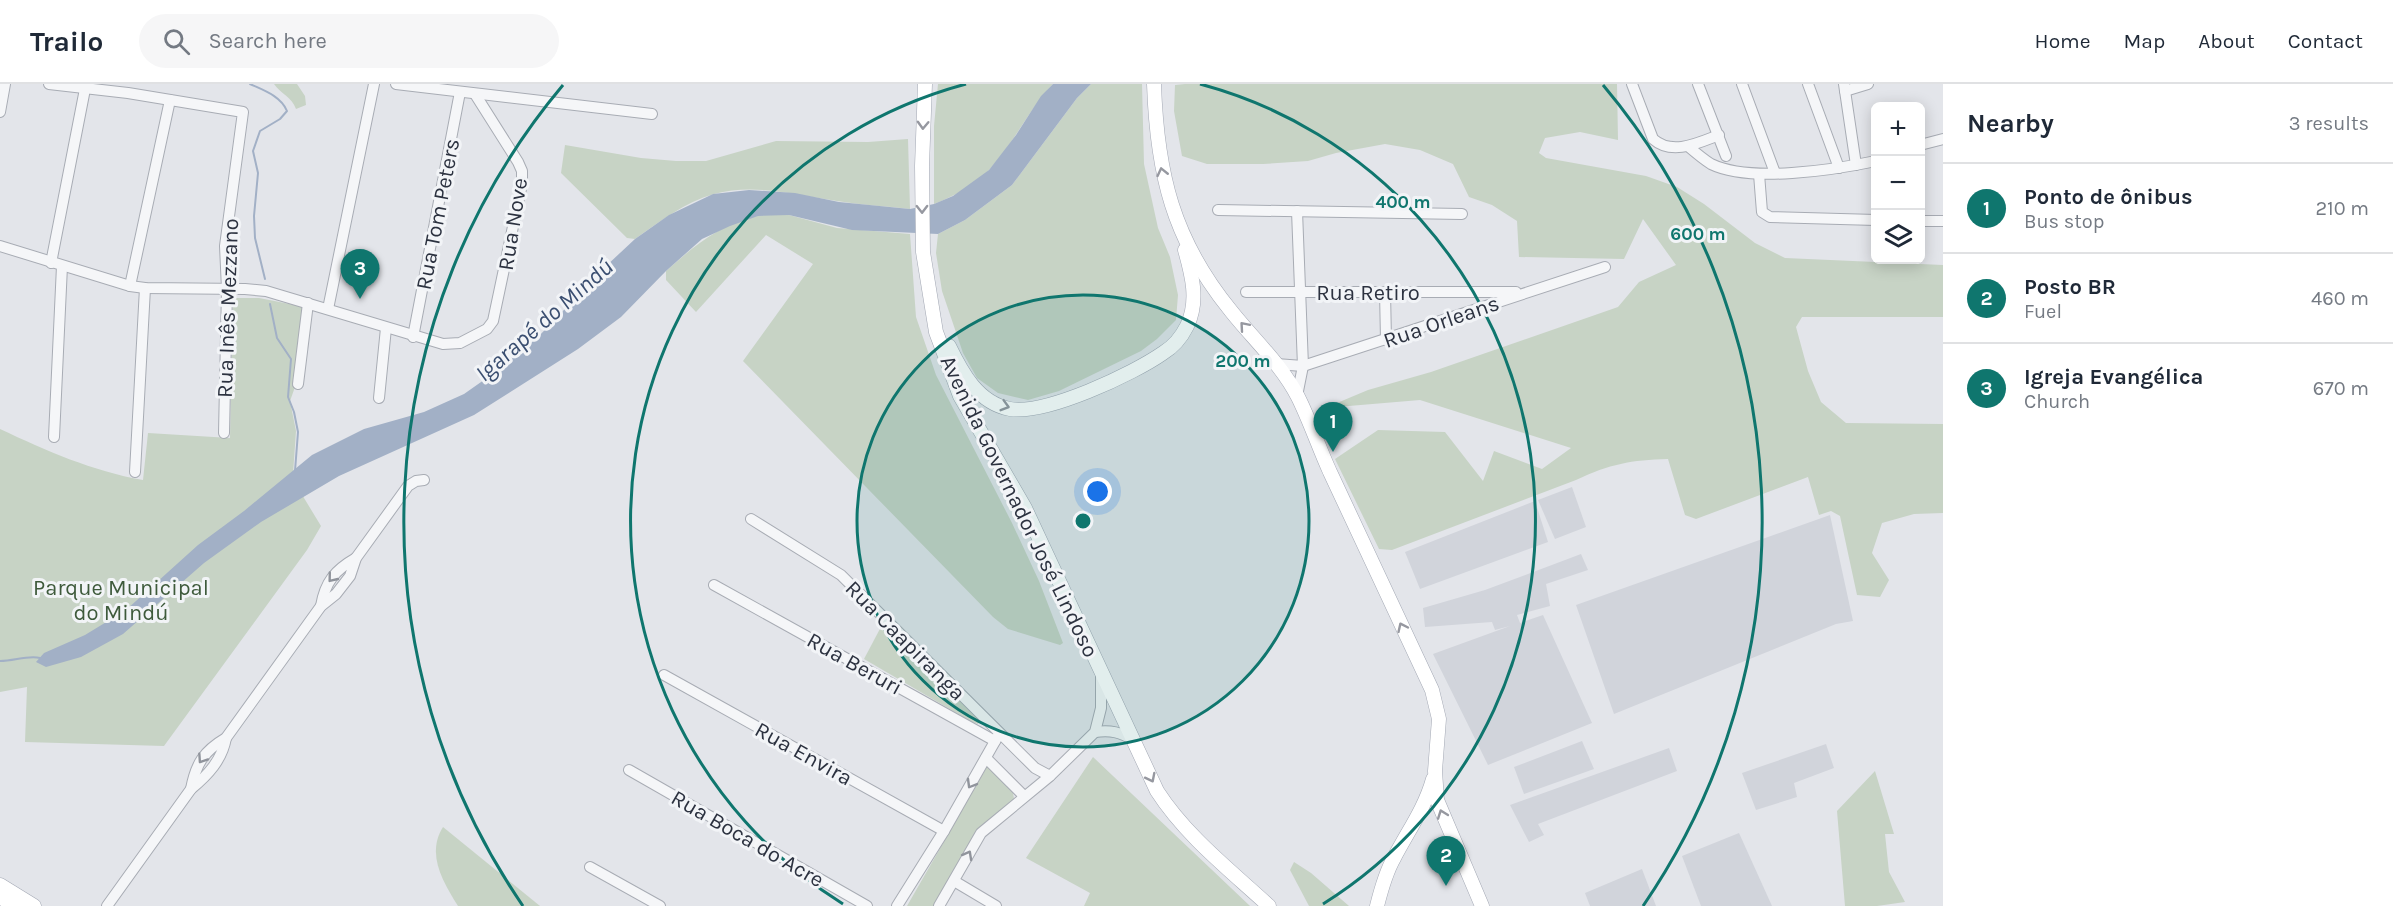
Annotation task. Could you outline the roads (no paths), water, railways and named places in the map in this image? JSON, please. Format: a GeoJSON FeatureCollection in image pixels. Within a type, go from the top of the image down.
{"type":"FeatureCollection","features":[{"type":"Feature","properties":{"kind":"main road","name":"Avenida Governador José Lindoso"},"geometry":{"type":"LineString","coordinates":[[925,84],[922,166],[923,252],[927,288],[936,332],[960,396],[1011,481],[1157,791],[1171,812],[1208,850],[1269,906]]}},
{"type":"Feature","properties":{"kind":"main road"},"geometry":{"type":"LineString","coordinates":[[927,288],[961,371],[976,390],[990,402],[1009,409],[1028,410],[1046,407],[1117,378],[1172,346],[1181,335],[1192,312],[1194,293],[1192,276],[1161,165],[1154,84]]}},
{"type":"Feature","properties":{"kind":"main road"},"geometry":{"type":"LineString","coordinates":[[1179,228],[1230,311],[1276,364],[1297,396],[1432,690],[1439,719],[1435,771],[1440,811],[1482,906]]}},
{"type":"Feature","properties":{"kind":"main road"},"geometry":{"type":"LineString","coordinates":[[1377,906],[1389,869],[1418,817],[1435,771]]}},
{"type":"Feature","properties":{"kind":"main road"},"geometry":{"type":"LineString","coordinates":[[0,885],[34,906]]}},
{"type":"Feature","properties":{"kind":"main road"},"geometry":{"type":"LineString","coordinates":[[0,897],[14,906]]}},
{"type":"Feature","properties":{"kind":"street"},"geometry":{"type":"LineString","coordinates":[[0,112],[5,84]]}},
{"type":"Feature","properties":{"kind":"street"},"geometry":{"type":"LineString","coordinates":[[48,84],[85,89],[129,88],[170,100],[130,286]]}},
{"type":"Feature","properties":{"kind":"street"},"geometry":{"type":"LineString","coordinates":[[328,309],[374,84]]}},
{"type":"Feature","properties":{"kind":"street"},"geometry":{"type":"LineString","coordinates":[[396,84],[652,114]]}},
{"type":"Feature","properties":{"kind":"street"},"geometry":{"type":"LineString","coordinates":[[1632,84],[1653,139],[1658,143],[1672,147],[1689,147],[1719,135]]}},
{"type":"Feature","properties":{"kind":"street"},"geometry":{"type":"LineString","coordinates":[[1698,84],[1726,156]]}},
{"type":"Feature","properties":{"kind":"street"},"geometry":{"type":"LineString","coordinates":[[1742,84],[1775,173]]}},
{"type":"Feature","properties":{"kind":"street"},"geometry":{"type":"LineString","coordinates":[[1808,84],[1839,168]]}},
{"type":"Feature","properties":{"kind":"street"},"geometry":{"type":"LineString","coordinates":[[1856,165],[1845,87],[1868,84]]}},
{"type":"Feature","properties":{"kind":"street"},"geometry":{"type":"LineString","coordinates":[[54,437],[57,264],[85,89]]}},
{"type":"Feature","properties":{"kind":"street","name":"Rua Tom Peters"},"geometry":{"type":"LineString","coordinates":[[413,337],[460,92]]}},
{"type":"Feature","properties":{"kind":"street","name":"Rua Nove"},"geometry":{"type":"LineString","coordinates":[[413,337],[456,345],[487,329],[493,321],[522,183],[522,171],[475,94]]}},
{"type":"Feature","properties":{"kind":"street","name":"Rua Inês Mezzano"},"geometry":{"type":"LineString","coordinates":[[170,100],[243,112],[226,234],[224,433]]}},
{"type":"Feature","properties":{"kind":"street"},"geometry":{"type":"LineString","coordinates":[[1925,144],[1943,139]]}},
{"type":"Feature","properties":{"kind":"street"},"geometry":{"type":"LineString","coordinates":[[1689,147],[1714,165],[1759,174],[1839,168],[1871,163]]}},
{"type":"Feature","properties":{"kind":"street"},"geometry":{"type":"LineString","coordinates":[[1759,174],[1762,212],[1770,217],[1871,220]]}},
{"type":"Feature","properties":{"kind":"street"},"geometry":{"type":"LineString","coordinates":[[1218,210],[1462,214]]}},
{"type":"Feature","properties":{"kind":"street"},"geometry":{"type":"LineString","coordinates":[[1297,211],[1303,366],[1297,396]]}},
{"type":"Feature","properties":{"kind":"street"},"geometry":{"type":"LineString","coordinates":[[1925,220],[1943,221]]}},
{"type":"Feature","properties":{"kind":"street"},"geometry":{"type":"LineString","coordinates":[[0,246],[130,286],[256,290],[308,303],[413,337]]}},
{"type":"Feature","properties":{"kind":"street","name":"Rua Orleans"},"geometry":{"type":"LineString","coordinates":[[1276,364],[1303,366],[1605,267]]}},
{"type":"Feature","properties":{"kind":"street"},"geometry":{"type":"LineString","coordinates":[[135,472],[145,288]]}},
{"type":"Feature","properties":{"kind":"street","name":"Rua Retiro"},"geometry":{"type":"LineString","coordinates":[[1246,292],[1526,292]]}},
{"type":"Feature","properties":{"kind":"street"},"geometry":{"type":"LineString","coordinates":[[1385,292],[1386,340]]}},
{"type":"Feature","properties":{"kind":"street"},"geometry":{"type":"LineString","coordinates":[[298,384],[308,303]]}},
{"type":"Feature","properties":{"kind":"street"},"geometry":{"type":"LineString","coordinates":[[379,398],[386,328]]}},
{"type":"Feature","properties":{"kind":"street"},"geometry":{"type":"LineString","coordinates":[[106,906],[191,789],[196,768],[210,748],[226,738],[321,606],[324,588],[341,567],[356,558],[408,486],[416,481],[424,480]]}},
{"type":"Feature","properties":{"kind":"street","name":"Rua Caapiranga"},"geometry":{"type":"LineString","coordinates":[[751,519],[841,575],[997,737],[1035,768],[1050,776]]}},
{"type":"Feature","properties":{"kind":"street","name":"Rua Beruri"},"geometry":{"type":"LineString","coordinates":[[714,585],[997,737]]}},
{"type":"Feature","properties":{"kind":"street"},"geometry":{"type":"LineString","coordinates":[[939,906],[981,833],[1050,776],[1095,732],[1102,702],[1100,668]]}},
{"type":"Feature","properties":{"kind":"street","name":"Rua Envira"},"geometry":{"type":"LineString","coordinates":[[664,675],[944,831]]}},
{"type":"Feature","properties":{"kind":"street"},"geometry":{"type":"LineString","coordinates":[[1095,732],[1107,730],[1121,732],[1133,740]]}},
{"type":"Feature","properties":{"kind":"street"},"geometry":{"type":"LineString","coordinates":[[897,906],[944,831],[997,737]]}},
{"type":"Feature","properties":{"kind":"street"},"geometry":{"type":"LineString","coordinates":[[986,758],[1026,795]]}},
{"type":"Feature","properties":{"kind":"street"},"geometry":{"type":"LineString","coordinates":[[1026,795],[1038,778],[1035,768]]}},
{"type":"Feature","properties":{"kind":"street","name":"Rua Boca do Acre"},"geometry":{"type":"LineString","coordinates":[[629,770],[867,906]]}},
{"type":"Feature","properties":{"kind":"street"},"geometry":{"type":"LineString","coordinates":[[590,867],[660,906]]}},
{"type":"Feature","properties":{"kind":"street"},"geometry":{"type":"LineString","coordinates":[[954,882],[996,906]]}},
{"type":"Feature","properties":{"kind":"water"},"geometry":{"type":"Polygon","coordinates":[[[1053,84],[1091,84],[1077,98],[1012,185],[965,220],[938,234],[852,230],[789,215],[758,216],[702,239],[666,271],[621,317],[578,349],[474,415],[339,476],[261,522],[204,563],[123,634],[81,657],[46,667],[36,662],[44,653],[85,635],[126,610],[198,545],[244,511],[312,455],[364,429],[424,412],[464,394],[501,368],[539,336],[635,239],[669,215],[713,194],[749,190],[795,193],[839,202],[910,209],[934,204],[953,196],[989,170],[1016,135],[1041,96],[1053,84]]]}},
{"type":"Feature","properties":{"kind":"waterway"},"geometry":{"type":"LineString","coordinates":[[250,84],[276,97],[287,111],[280,119],[260,131],[253,151],[258,173],[254,216],[255,238],[265,279]]}},
{"type":"Feature","properties":{"kind":"waterway"},"geometry":{"type":"LineString","coordinates":[[270,304],[277,338],[291,359],[288,397],[298,432],[295,471]]}},
{"type":"Feature","properties":{"kind":"waterway","name":"Igarapé do Mindú"},"geometry":{"type":"LineString","coordinates":[[0,661],[40,658]]}},
{"type":"Feature","properties":{"kind":"place","name":"Igreja Evangélica"},"geometry":{"type":"Point","coordinates":[360,299]}},
{"type":"Feature","properties":{"kind":"place","name":"Ponto de ônibus"},"geometry":{"type":"Point","coordinates":[1333,452]}},
{"type":"Feature","properties":{"kind":"place","name":"Posto BR"},"geometry":{"type":"Point","coordinates":[1446,886]}},
{"type":"Feature","properties":{"kind":"park label","name":"Parque Municipal do Mindú"},"geometry":{"type":"Point","coordinates":[121,600]}}]}
